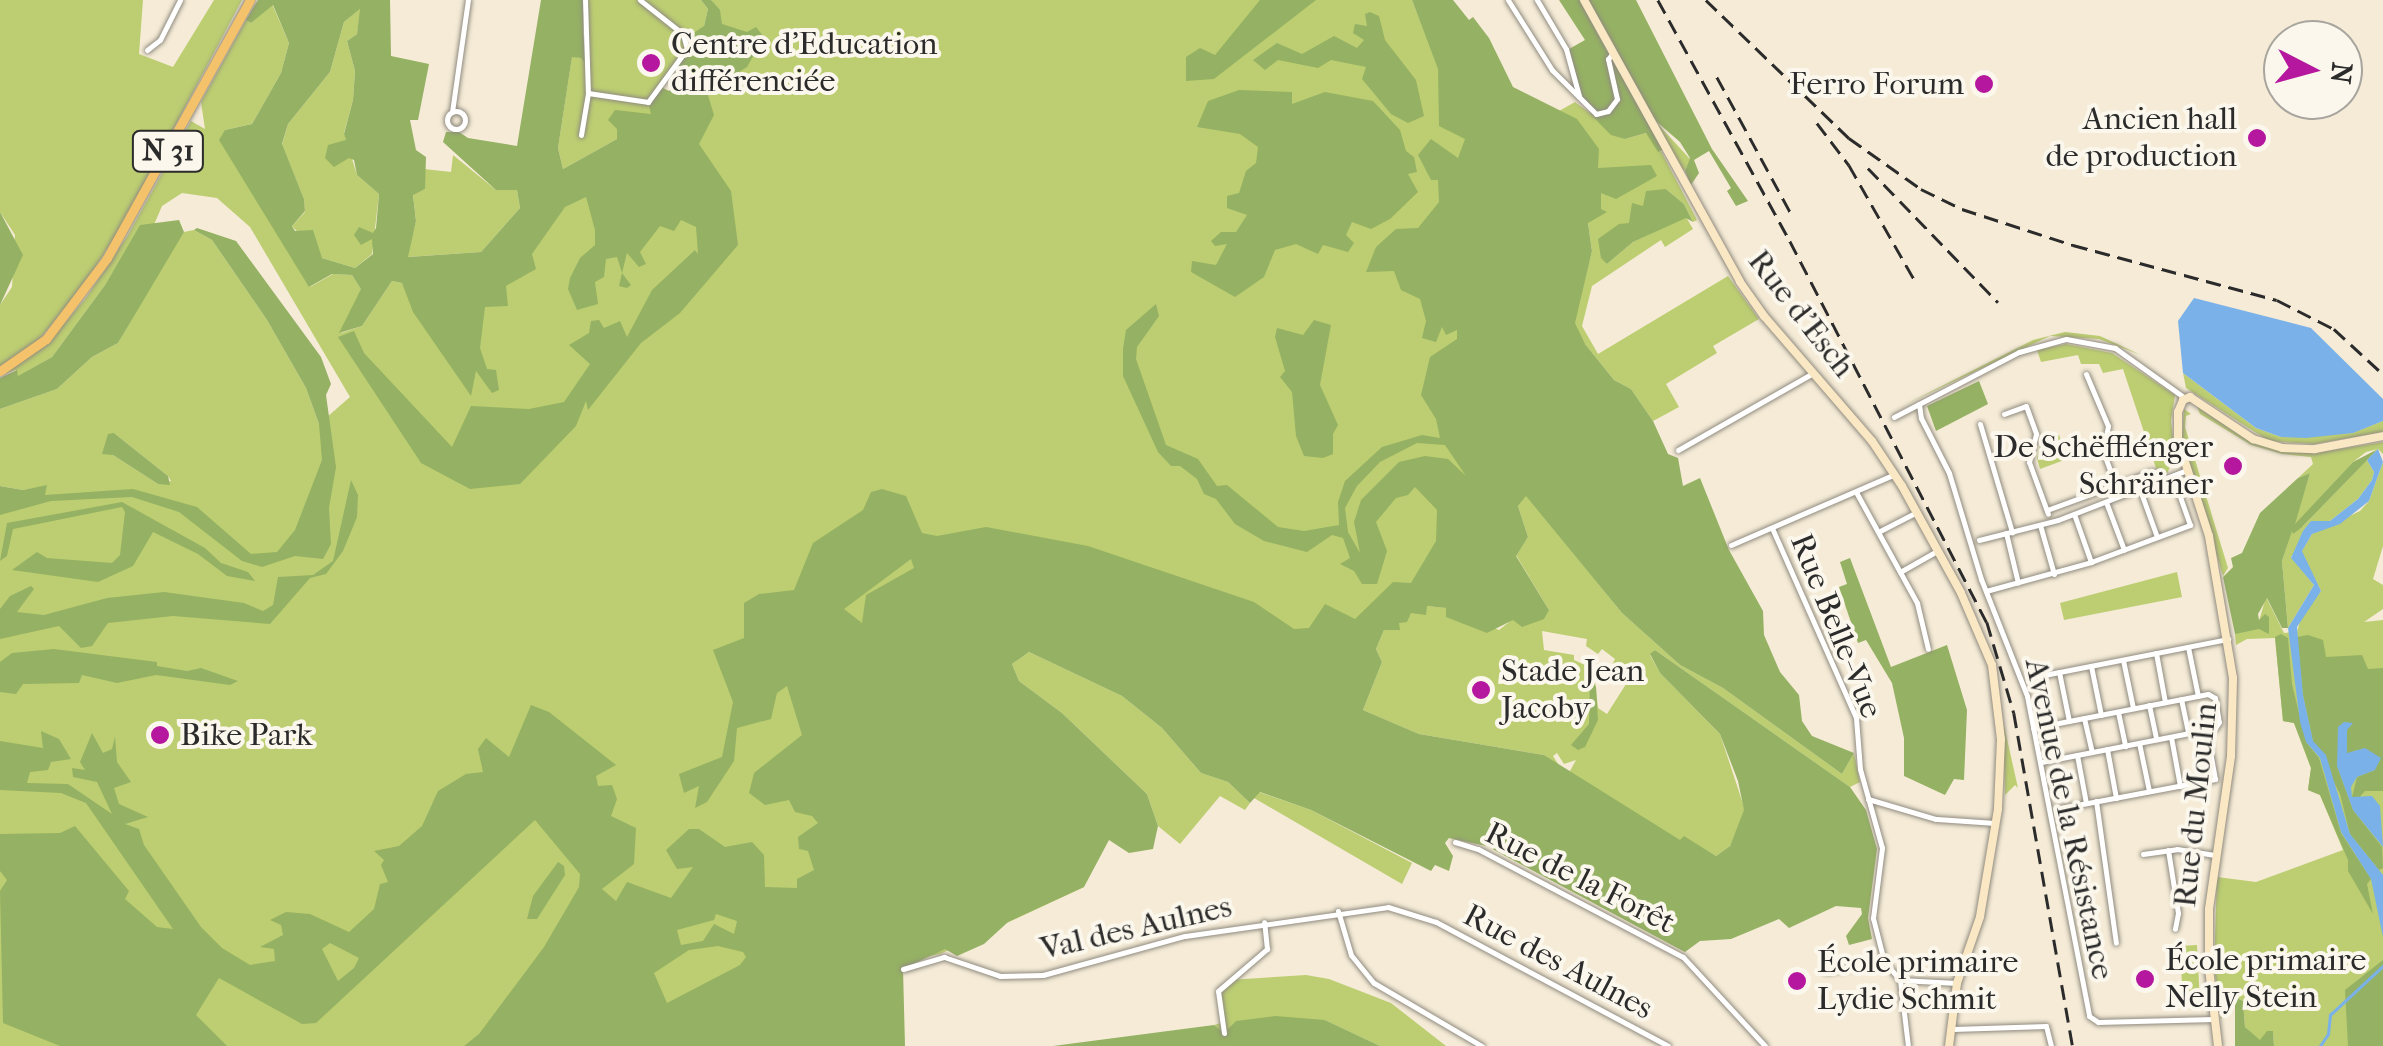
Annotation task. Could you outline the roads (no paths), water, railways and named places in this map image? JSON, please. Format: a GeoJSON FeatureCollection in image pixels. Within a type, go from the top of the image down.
{"type":"FeatureCollection","features":[{"type":"Feature","properties":{"kind":"main road","name":"N 31"},"geometry":{"type":"LineString","coordinates":[[0,371],[46,339],[107,258],[250,0]]}},
{"type":"Feature","properties":{"kind":"street"},"geometry":{"type":"LineString","coordinates":[[147,50],[160,40],[180,0]]}},
{"type":"Feature","properties":{"kind":"street"},"geometry":{"type":"LineString","coordinates":[[452,112],[468,0]]}},
{"type":"Feature","properties":{"kind":"street"},"geometry":{"type":"LineString","coordinates":[[581,135],[588,93],[586,0]]}},
{"type":"Feature","properties":{"kind":"street"},"geometry":{"type":"LineString","coordinates":[[588,93],[648,102],[685,52],[684,34],[640,0]]}},
{"type":"Feature","properties":{"kind":"street"},"geometry":{"type":"LineString","coordinates":[[1508,0],[1552,70],[1596,114],[1613,107],[1618,90],[1608,59],[1614,53]]}},
{"type":"Feature","properties":{"kind":"street"},"geometry":{"type":"LineString","coordinates":[[1537,0],[1566,48],[1579,99]]}},
{"type":"Feature","properties":{"kind":"street","name":"Rue d'Esch"},"geometry":{"type":"LineString","coordinates":[[1584,0],[1740,282],[1894,474],[1970,610],[1995,678],[2001,764],[1996,823],[1980,917],[1957,984],[1949,1046]]}},
{"type":"Feature","properties":{"kind":"street"},"geometry":{"type":"LineString","coordinates":[[1894,417],[2020,352],[2066,339],[2115,348],[2185,398],[2253,438],[2282,448],[2315,449],[2383,436]]}},
{"type":"Feature","properties":{"kind":"street"},"geometry":{"type":"LineString","coordinates":[[1678,450],[1813,373]]}},
{"type":"Feature","properties":{"kind":"street"},"geometry":{"type":"LineString","coordinates":[[2086,374],[2108,426],[2103,452],[2115,485]]}},
{"type":"Feature","properties":{"kind":"street","name":"Rue du Moulin"},"geometry":{"type":"LineString","coordinates":[[2185,398],[2177,426],[2209,536],[2229,639],[2233,734],[2208,940],[2218,1046]]}},
{"type":"Feature","properties":{"kind":"street","name":"Avenue de la Résistance"},"geometry":{"type":"LineString","coordinates":[[1920,404],[1922,418],[1950,473],[1986,591],[2014,657],[2041,762],[2076,964],[2091,1020],[2214,1019]]}},
{"type":"Feature","properties":{"kind":"street"},"geometry":{"type":"LineString","coordinates":[[2004,414],[2026,406],[2036,434],[2029,462],[2047,512],[2054,574]]}},
{"type":"Feature","properties":{"kind":"street"},"geometry":{"type":"LineString","coordinates":[[1980,424],[2018,583]]}},
{"type":"Feature","properties":{"kind":"street"},"geometry":{"type":"LineString","coordinates":[[1980,540],[2074,514],[2188,470]]}},
{"type":"Feature","properties":{"kind":"street"},"geometry":{"type":"LineString","coordinates":[[2047,512],[2154,471],[2163,481]]}},
{"type":"Feature","properties":{"kind":"street"},"geometry":{"type":"LineString","coordinates":[[1731,546],[1894,474]]}},
{"type":"Feature","properties":{"kind":"street"},"geometry":{"type":"LineString","coordinates":[[1986,591],[2054,574],[2190,525],[2173,477]]}},
{"type":"Feature","properties":{"kind":"street"},"geometry":{"type":"LineString","coordinates":[[2140,490],[2158,537]]}},
{"type":"Feature","properties":{"kind":"street"},"geometry":{"type":"LineString","coordinates":[[1856,492],[1917,603],[1928,649]]}},
{"type":"Feature","properties":{"kind":"street"},"geometry":{"type":"LineString","coordinates":[[2106,502],[2124,550]]}},
{"type":"Feature","properties":{"kind":"street"},"geometry":{"type":"LineString","coordinates":[[1878,532],[1917,512]]}},
{"type":"Feature","properties":{"kind":"street"},"geometry":{"type":"LineString","coordinates":[[2074,514],[2091,562]]}},
{"type":"Feature","properties":{"kind":"street","name":"Rue Belle-Vue"},"geometry":{"type":"LineString","coordinates":[[1772,528],[1856,718],[1860,768],[1882,848],[1873,918],[1884,962]]}},
{"type":"Feature","properties":{"kind":"street"},"geometry":{"type":"LineString","coordinates":[[1900,572],[1938,551]]}},
{"type":"Feature","properties":{"kind":"street"},"geometry":{"type":"LineString","coordinates":[[2034,677],[2229,639]]}},
{"type":"Feature","properties":{"kind":"street"},"geometry":{"type":"LineString","coordinates":[[2188,647],[2198,696]]}},
{"type":"Feature","properties":{"kind":"street"},"geometry":{"type":"LineString","coordinates":[[2156,653],[2165,702]]}},
{"type":"Feature","properties":{"kind":"street"},"geometry":{"type":"LineString","coordinates":[[2123,660],[2134,708]]}},
{"type":"Feature","properties":{"kind":"street"},"geometry":{"type":"LineString","coordinates":[[2091,666],[2101,715]]}},
{"type":"Feature","properties":{"kind":"street"},"geometry":{"type":"LineString","coordinates":[[2059,672],[2069,721]]}},
{"type":"Feature","properties":{"kind":"street"},"geometry":{"type":"LineString","coordinates":[[2033,728],[2198,696],[2215,698],[2219,724],[2206,730],[2041,762]]}},
{"type":"Feature","properties":{"kind":"street"},"geometry":{"type":"LineString","coordinates":[[2181,699],[2188,733]]}},
{"type":"Feature","properties":{"kind":"street"},"geometry":{"type":"LineString","coordinates":[[2148,706],[2156,739]]}},
{"type":"Feature","properties":{"kind":"street"},"geometry":{"type":"LineString","coordinates":[[2118,712],[2125,746]]}},
{"type":"Feature","properties":{"kind":"street"},"geometry":{"type":"LineString","coordinates":[[2084,718],[2092,752]]}},
{"type":"Feature","properties":{"kind":"street"},"geometry":{"type":"LineString","coordinates":[[2056,809],[2215,779],[2206,730]]}},
{"type":"Feature","properties":{"kind":"street"},"geometry":{"type":"LineString","coordinates":[[2171,736],[2180,786]]}},
{"type":"Feature","properties":{"kind":"street"},"geometry":{"type":"LineString","coordinates":[[2139,743],[2149,792]]}},
{"type":"Feature","properties":{"kind":"street"},"geometry":{"type":"LineString","coordinates":[[2106,749],[2116,798]]}},
{"type":"Feature","properties":{"kind":"street"},"geometry":{"type":"LineString","coordinates":[[2077,755],[2086,803]]}},
{"type":"Feature","properties":{"kind":"street"},"geometry":{"type":"LineString","coordinates":[[1868,799],[1936,819],[1996,823]]}},
{"type":"Feature","properties":{"kind":"street"},"geometry":{"type":"LineString","coordinates":[[2096,801],[2116,943]]}},
{"type":"Feature","properties":{"kind":"street","name":"Rue de la Forêt"},"geometry":{"type":"LineString","coordinates":[[1455,842],[1478,848],[1683,957],[1764,1046]]}},
{"type":"Feature","properties":{"kind":"street"},"geometry":{"type":"LineString","coordinates":[[2168,850],[2178,913],[2175,929]]}},
{"type":"Feature","properties":{"kind":"street"},"geometry":{"type":"LineString","coordinates":[[2143,854],[2168,850],[2216,854]]}},
{"type":"Feature","properties":{"kind":"street","name":"Val des Aulnes"},"geometry":{"type":"LineString","coordinates":[[903,970],[944,956],[1000,976],[1044,976],[1185,936],[1264,922],[1388,907],[1426,919]]}},
{"type":"Feature","properties":{"kind":"street"},"geometry":{"type":"LineString","coordinates":[[1338,911],[1352,955],[1374,983],[1482,1046]]}},
{"type":"Feature","properties":{"kind":"street","name":"Rue des Aulnes"},"geometry":{"type":"LineString","coordinates":[[1426,919],[1668,1046]]}},
{"type":"Feature","properties":{"kind":"street","name":"Val des Aulnes"},"geometry":{"type":"LineString","coordinates":[[1224,1033],[1218,991],[1267,950],[1264,922]]}},
{"type":"Feature","properties":{"kind":"street"},"geometry":{"type":"LineString","coordinates":[[1826,971],[1884,962],[1900,980],[1908,1046]]}},
{"type":"Feature","properties":{"kind":"street"},"geometry":{"type":"LineString","coordinates":[[1900,980],[1957,984]]}},
{"type":"Feature","properties":{"kind":"street"},"geometry":{"type":"LineString","coordinates":[[1950,1029],[2048,1027],[2051,1046]]}},
{"type":"Feature","properties":{"kind":"water"},"geometry":{"type":"Polygon","coordinates":[[[2194,298],[2311,328],[2383,399],[2383,421],[2353,433],[2306,438],[2281,437],[2256,428],[2183,373],[2178,321],[2194,298]]]}},
{"type":"Feature","properties":{"kind":"water"},"geometry":{"type":"Polygon","coordinates":[[[2378,449],[2383,462],[2369,501],[2340,524],[2312,534],[2302,551],[2321,591],[2297,627],[2303,695],[2313,741],[2326,755],[2350,834],[2383,875],[2383,937],[2371,879],[2341,832],[2320,758],[2306,742],[2288,628],[2314,585],[2291,558],[2303,531],[2311,521],[2330,521],[2358,499],[2374,472],[2367,460],[2378,449]]]}},
{"type":"Feature","properties":{"kind":"water"},"geometry":{"type":"Polygon","coordinates":[[[2344,722],[2353,723],[2347,730],[2347,753],[2365,748],[2381,758],[2375,770],[2357,777],[2351,787],[2352,797],[2372,796],[2380,806],[2383,847],[2353,810],[2337,766],[2338,727],[2344,722]]]}},
{"type":"Feature","properties":{"kind":"waterway"},"geometry":{"type":"LineString","coordinates":[[2320,1046],[2328,1034],[2330,1015],[2383,966]]}},
{"type":"Feature","properties":{"kind":"railway"},"geometry":{"type":"LineString","coordinates":[[1658,0],[1790,241],[1987,622],[2014,713],[2073,1046]]}},
{"type":"Feature","properties":{"kind":"railway"},"geometry":{"type":"LineString","coordinates":[[1706,0],[1849,138],[1921,189],[1962,209],[2073,245],[2277,300],[2334,329],[2383,374]]}},
{"type":"Feature","properties":{"kind":"railway"},"geometry":{"type":"LineString","coordinates":[[1717,77],[1793,217]]}},
{"type":"Feature","properties":{"kind":"railway"},"geometry":{"type":"LineString","coordinates":[[1817,123],[1849,165],[1917,284]]}},
{"type":"Feature","properties":{"kind":"railway"},"geometry":{"type":"LineString","coordinates":[[1868,168],[1998,302]]}},
{"type":"Feature","properties":{"kind":"place","name":"Centre d'Education différenciée"},"geometry":{"type":"Point","coordinates":[651,63]}},
{"type":"Feature","properties":{"kind":"place","name":"Ferro Forum"},"geometry":{"type":"Point","coordinates":[1984,84]}},
{"type":"Feature","properties":{"kind":"place","name":"Ancien hall de production"},"geometry":{"type":"Point","coordinates":[2257,138]}},
{"type":"Feature","properties":{"kind":"place","name":"De Schëfflénger Schräiner"},"geometry":{"type":"Point","coordinates":[2233,466]}},
{"type":"Feature","properties":{"kind":"place","name":"Stade Jean Jacoby"},"geometry":{"type":"Point","coordinates":[1481,690]}},
{"type":"Feature","properties":{"kind":"place","name":"Bike Park"},"geometry":{"type":"Point","coordinates":[160,735]}},
{"type":"Feature","properties":{"kind":"place","name":"École primaire Nelly Stein"},"geometry":{"type":"Point","coordinates":[2145,979]}},
{"type":"Feature","properties":{"kind":"place","name":"École primaire Lydie Schmit"},"geometry":{"type":"Point","coordinates":[1797,981]}}]}
